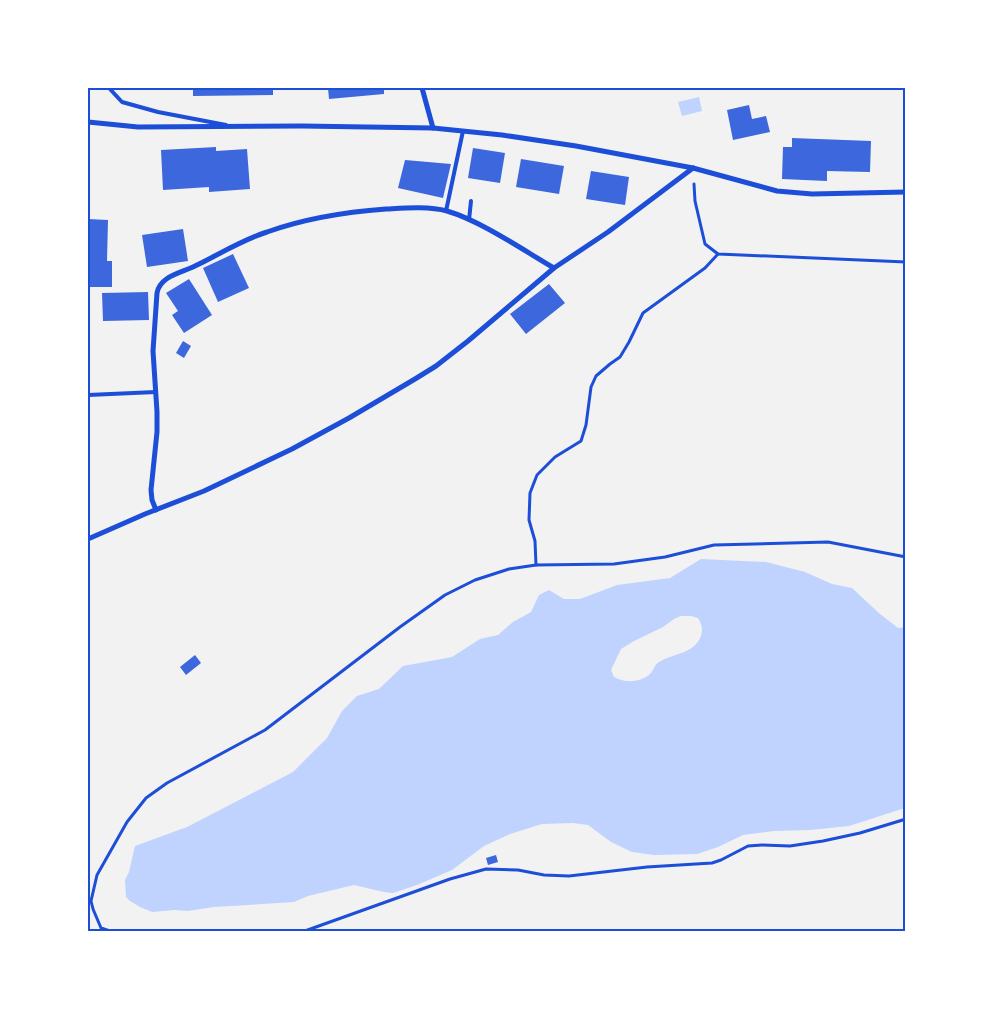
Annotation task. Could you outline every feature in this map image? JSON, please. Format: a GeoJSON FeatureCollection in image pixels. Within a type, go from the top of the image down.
{"type":"FeatureCollection","features":[{"type":"Feature","properties":{"kind":"street"},"geometry":{"type":"LineString","coordinates":[[422,88],[433,128]]}},
{"type":"Feature","properties":{"kind":"street"},"geometry":{"type":"LineString","coordinates":[[88,122],[138,127],[433,128],[576,146],[693,168],[777,191],[812,194],[906,192]]}},
{"type":"Feature","properties":{"kind":"street"},"geometry":{"type":"LineString","coordinates":[[88,539],[204,491],[292,449],[415,379],[436,366],[468,341],[554,268],[608,232],[693,168]]}},
{"type":"Feature","properties":{"kind":"street"},"geometry":{"type":"LineString","coordinates":[[156,510],[151,490],[157,432],[153,351],[156,293],[158,287],[165,279],[266,232],[319,217],[398,208],[446,211],[469,220],[554,268]]}},
{"type":"Feature","properties":{"kind":"lane"},"geometry":{"type":"LineString","coordinates":[[109,88],[122,102],[158,112],[236,126]]}},
{"type":"Feature","properties":{"kind":"lane"},"geometry":{"type":"LineString","coordinates":[[446,211],[463,131]]}},
{"type":"Feature","properties":{"kind":"lane"},"geometry":{"type":"LineString","coordinates":[[469,220],[471,201]]}},
{"type":"Feature","properties":{"kind":"lane"},"geometry":{"type":"LineString","coordinates":[[88,395],[156,392]]}},
{"type":"Feature","properties":{"kind":"path"},"geometry":{"type":"LineString","coordinates":[[693,168],[695,201],[705,244],[718,254],[906,262]]}},
{"type":"Feature","properties":{"kind":"path"},"geometry":{"type":"LineString","coordinates":[[536,565],[535,541],[529,520],[530,493],[537,475],[555,457],[580,441],[586,424],[591,387],[596,376],[620,357],[643,313],[705,268],[718,254]]}},
{"type":"Feature","properties":{"kind":"path"},"geometry":{"type":"LineString","coordinates":[[113,932],[100,930],[93,909],[92,901],[97,875],[126,822],[146,798],[167,783],[265,730],[400,627],[446,596],[475,580],[509,570],[536,565],[614,564],[665,557],[714,545],[828,542],[906,557]]}},
{"type":"Feature","properties":{"kind":"path"},"geometry":{"type":"LineString","coordinates":[[302,932],[450,879],[486,869],[518,870],[544,875],[569,876],[648,867],[712,863],[748,846],[762,844],[790,846],[823,841],[860,833],[906,819]]}},
{"type":"Feature","properties":{"kind":"water"},"geometry":{"type":"Polygon","coordinates":[[[699,97],[702,111],[682,116],[678,102],[699,97]]]}},
{"type":"Feature","properties":{"kind":"water"},"geometry":{"type":"Polygon","coordinates":[[[701,559],[766,562],[805,572],[832,584],[852,588],[898,628],[905,627],[905,808],[849,826],[743,835],[718,847],[697,854],[654,855],[632,852],[611,842],[588,825],[573,823],[542,824],[510,834],[484,846],[452,870],[393,893],[354,885],[308,896],[294,902],[214,907],[188,911],[152,912],[140,907],[126,897],[125,880],[129,872],[135,846],[187,827],[293,772],[327,738],[342,711],[357,696],[379,689],[403,666],[452,657],[480,639],[498,635],[513,622],[531,612],[539,595],[549,590],[564,599],[580,599],[617,585],[670,578],[701,559]],[[681,616],[621,649],[611,670],[614,677],[627,681],[642,679],[650,674],[659,662],[689,650],[698,642],[702,634],[702,627],[698,618],[681,616]]]}},
{"type":"Feature","properties":{"kind":"building"},"geometry":{"type":"Polygon","coordinates":[[[193,88],[273,88],[273,95],[193,96],[193,88]]]}},
{"type":"Feature","properties":{"kind":"building"},"geometry":{"type":"Polygon","coordinates":[[[328,88],[384,88],[384,94],[329,99],[328,88]]]}},
{"type":"Feature","properties":{"kind":"building"},"geometry":{"type":"Polygon","coordinates":[[[749,105],[752,119],[766,116],[770,132],[733,140],[727,110],[749,105]]]}},
{"type":"Feature","properties":{"kind":"building"},"geometry":{"type":"Polygon","coordinates":[[[792,138],[871,141],[870,172],[827,171],[827,181],[782,179],[783,147],[792,147],[792,138]]]}},
{"type":"Feature","properties":{"kind":"building"},"geometry":{"type":"Polygon","coordinates":[[[216,147],[216,151],[247,149],[250,189],[209,192],[209,187],[163,190],[161,150],[216,147]]]}},
{"type":"Feature","properties":{"kind":"building"},"geometry":{"type":"Polygon","coordinates":[[[473,148],[505,153],[500,183],[468,178],[473,148]]]}},
{"type":"Feature","properties":{"kind":"building"},"geometry":{"type":"Polygon","coordinates":[[[521,159],[564,166],[559,194],[516,187],[521,159]]]}},
{"type":"Feature","properties":{"kind":"building"},"geometry":{"type":"Polygon","coordinates":[[[405,160],[451,164],[443,198],[398,188],[405,160]]]}},
{"type":"Feature","properties":{"kind":"building"},"geometry":{"type":"Polygon","coordinates":[[[591,171],[629,177],[625,205],[586,199],[591,171]]]}},
{"type":"Feature","properties":{"kind":"building"},"geometry":{"type":"Polygon","coordinates":[[[88,219],[108,220],[107,261],[112,261],[112,287],[88,287],[88,219]]]}},
{"type":"Feature","properties":{"kind":"building"},"geometry":{"type":"Polygon","coordinates":[[[183,229],[188,261],[147,267],[142,235],[183,229]]]}},
{"type":"Feature","properties":{"kind":"building"},"geometry":{"type":"Polygon","coordinates":[[[233,254],[249,288],[218,302],[203,268],[233,254]]]}},
{"type":"Feature","properties":{"kind":"building"},"geometry":{"type":"Polygon","coordinates":[[[189,279],[212,315],[184,333],[172,315],[178,311],[166,293],[189,279]]]}},
{"type":"Feature","properties":{"kind":"building"},"geometry":{"type":"Polygon","coordinates":[[[549,284],[565,303],[526,334],[510,314],[549,284]]]}},
{"type":"Feature","properties":{"kind":"building"},"geometry":{"type":"Polygon","coordinates":[[[148,292],[149,320],[103,321],[102,293],[148,292]]]}},
{"type":"Feature","properties":{"kind":"building"},"geometry":{"type":"Polygon","coordinates":[[[183,341],[191,346],[184,358],[176,353],[183,341]]]}},
{"type":"Feature","properties":{"kind":"building"},"geometry":{"type":"Polygon","coordinates":[[[195,655],[201,663],[186,675],[180,667],[195,655]]]}},
{"type":"Feature","properties":{"kind":"building"},"geometry":{"type":"Polygon","coordinates":[[[496,855],[498,862],[488,865],[486,858],[496,855]]]}}]}
